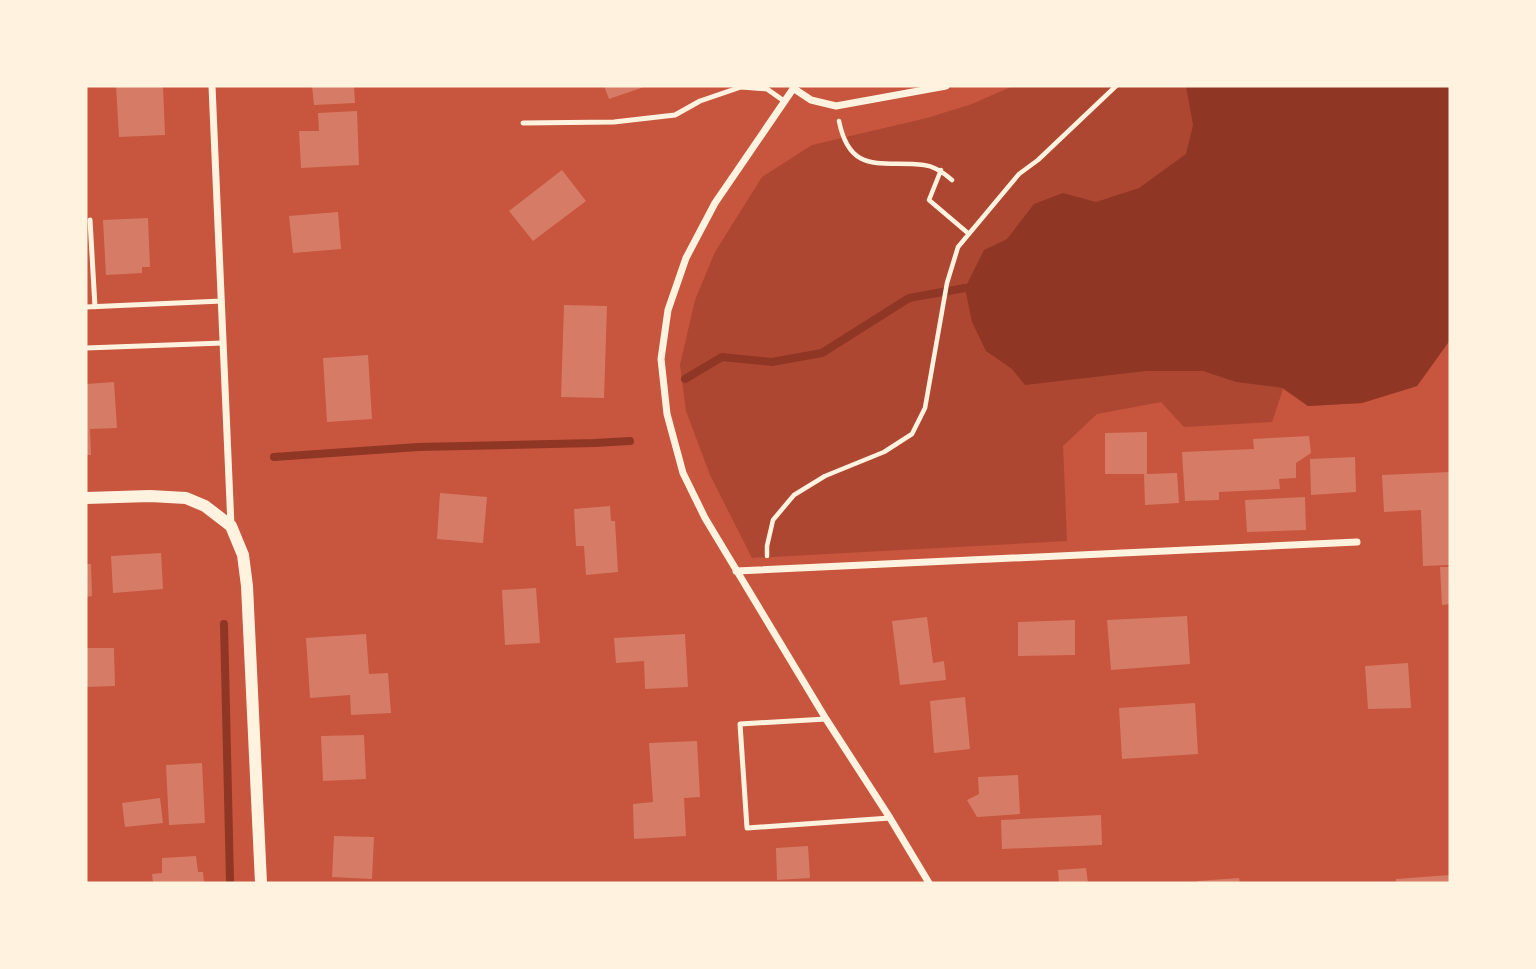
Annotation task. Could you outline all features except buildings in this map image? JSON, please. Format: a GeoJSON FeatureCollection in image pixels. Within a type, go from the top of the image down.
{"type":"FeatureCollection","features":[{"type":"Feature","properties":{"kind":"street"},"geometry":{"type":"LineString","coordinates":[[212,86],[231,526],[243,555],[247,586],[261,883]]}},
{"type":"Feature","properties":{"kind":"street"},"geometry":{"type":"LineString","coordinates":[[929,883],[705,518],[683,473],[667,414],[661,359],[668,310],[686,258],[715,204],[794,87],[811,100],[836,106],[946,86]]}},
{"type":"Feature","properties":{"kind":"street"},"geometry":{"type":"LineString","coordinates":[[86,498],[150,495],[186,498],[205,506],[231,526]]}},
{"type":"Feature","properties":{"kind":"street"},"geometry":{"type":"LineString","coordinates":[[736,570],[1357,542]]}},
{"type":"Feature","properties":{"kind":"lane"},"geometry":{"type":"LineString","coordinates":[[523,123],[614,122],[675,115],[700,101],[741,87],[767,89],[784,101]]}},
{"type":"Feature","properties":{"kind":"lane"},"geometry":{"type":"LineString","coordinates":[[90,220],[94,307]]}},
{"type":"Feature","properties":{"kind":"lane"},"geometry":{"type":"LineString","coordinates":[[86,307],[222,301]]}},
{"type":"Feature","properties":{"kind":"lane"},"geometry":{"type":"LineString","coordinates":[[86,348],[223,343]]}},
{"type":"Feature","properties":{"kind":"lane"},"geometry":{"type":"LineString","coordinates":[[826,719],[740,724],[747,828],[890,818]]}},
{"type":"Feature","properties":{"kind":"path"},"geometry":{"type":"LineString","coordinates":[[769,569],[767,546],[773,520],[794,495],[825,476],[884,452],[912,434],[925,408],[947,283],[958,247],[1018,174],[1038,160],[1115,86]]}},
{"type":"Feature","properties":{"kind":"path"},"geometry":{"type":"LineString","coordinates":[[836,106],[843,138],[851,152],[864,160],[883,164],[926,165],[941,170],[952,180]]}},
{"type":"Feature","properties":{"kind":"path"},"geometry":{"type":"LineString","coordinates":[[941,170],[929,200],[969,234]]}},
{"type":"Feature","properties":{"kind":"shaded area"},"geometry":{"type":"Polygon","coordinates":[[[1013,86],[1450,86],[1450,340],[1417,386],[1362,403],[1308,406],[1283,389],[1272,422],[1184,427],[1161,402],[1097,414],[1063,446],[1067,541],[752,558],[710,475],[686,411],[680,365],[695,300],[715,252],[762,177],[812,145],[927,118],[972,104],[1013,86]]]}},
{"type":"Feature","properties":{"kind":"shaded area"},"geometry":{"type":"Polygon","coordinates":[[[1186,86],[1450,86],[1450,340],[1417,386],[1362,403],[1308,406],[1283,388],[1236,382],[1203,371],[1146,371],[1025,385],[1012,369],[986,351],[972,322],[965,288],[984,250],[1007,239],[1034,204],[1063,193],[1096,202],[1139,188],[1186,154],[1193,125],[1186,86]]]}},
{"type":"Feature","properties":{"kind":"waterway"},"geometry":{"type":"LineString","coordinates":[[685,379],[722,357],[772,362],[822,353],[909,298],[965,288]]}},
{"type":"Feature","properties":{"kind":"waterway"},"geometry":{"type":"LineString","coordinates":[[274,457],[418,447],[630,441]]}},
{"type":"Feature","properties":{"kind":"waterway"},"geometry":{"type":"LineString","coordinates":[[224,624],[230,880]]}}]}
